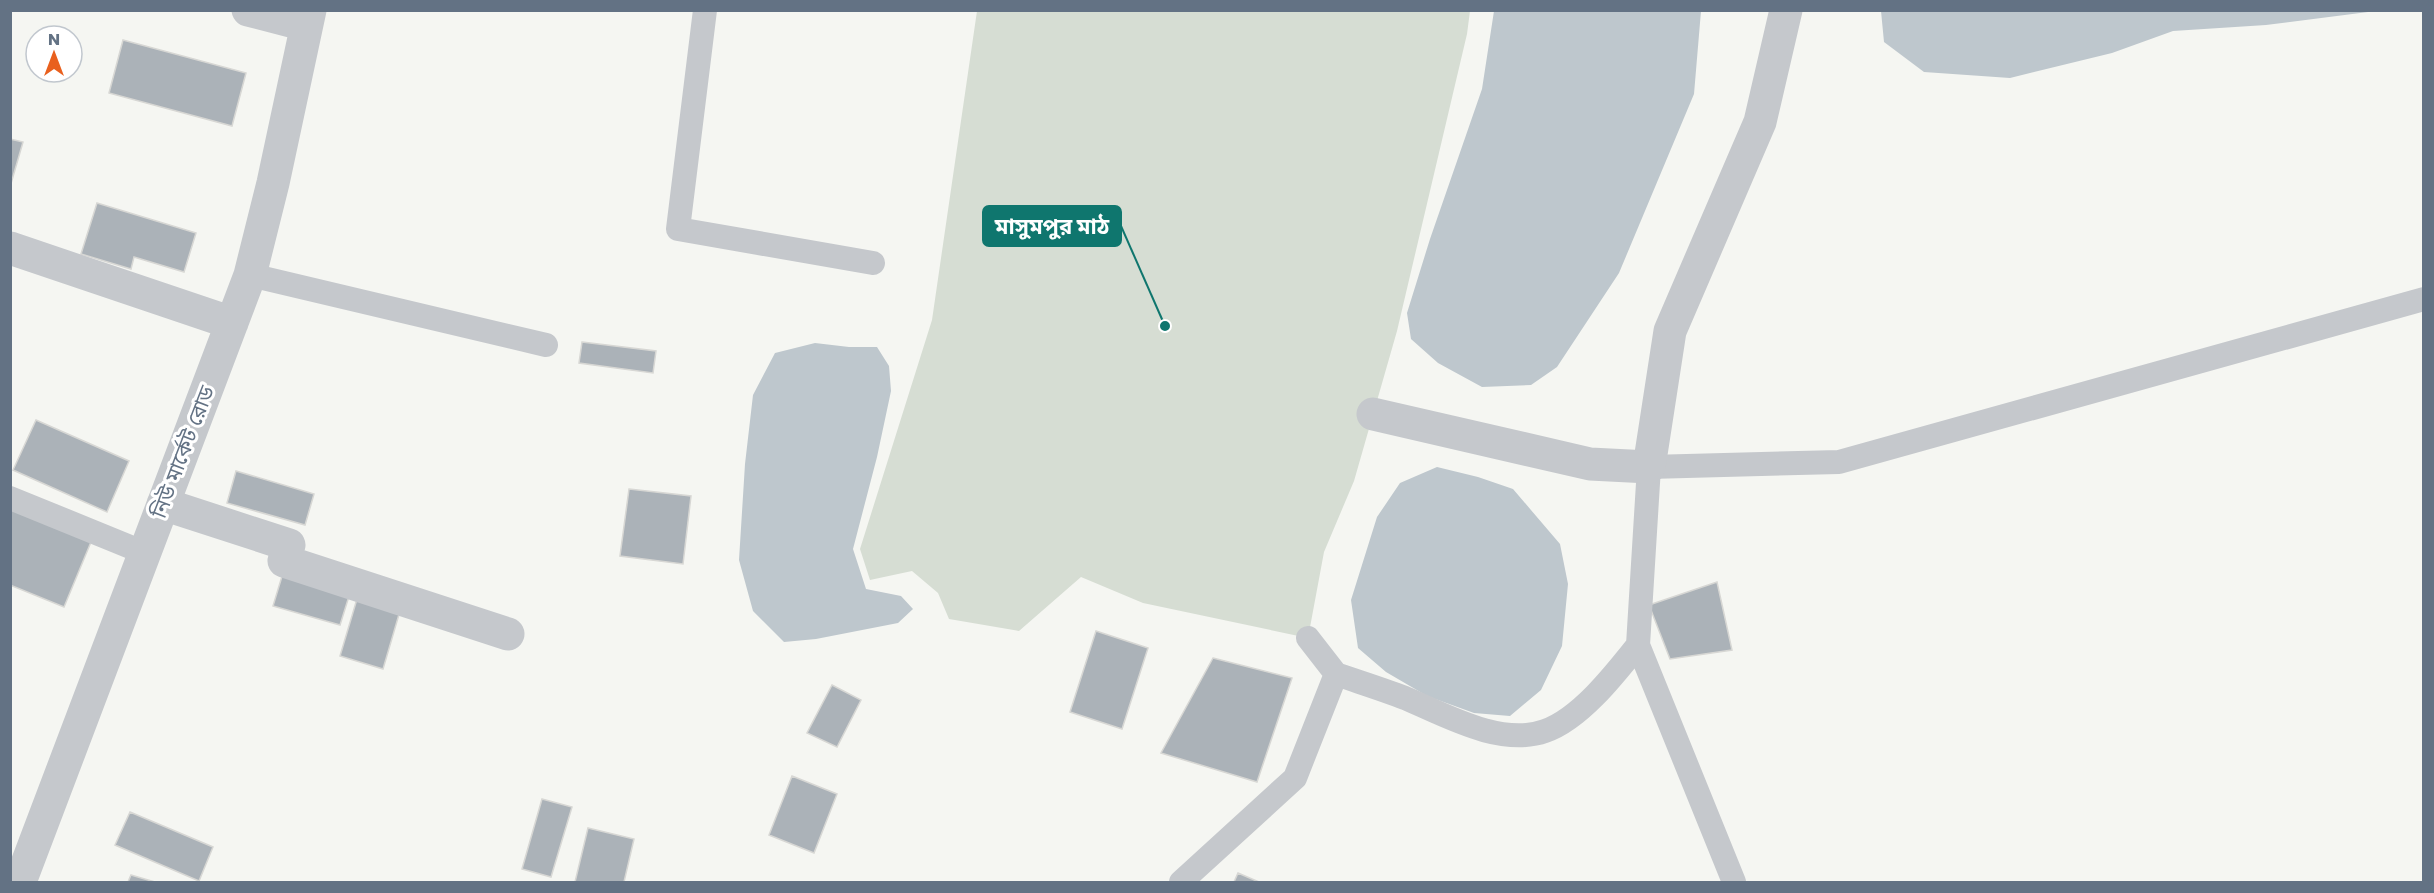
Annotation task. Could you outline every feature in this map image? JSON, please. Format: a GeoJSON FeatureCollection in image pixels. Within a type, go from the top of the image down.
{"type":"FeatureCollection","features":[{"type":"Feature","properties":{"kind":"street"},"geometry":{"type":"LineString","coordinates":[[248,10],[308,18]]}},
{"type":"Feature","properties":{"kind":"street"},"geometry":{"type":"LineString","coordinates":[[1373,414],[1590,464],[1649,467],[1670,331],[1760,122],[1786,10]]}},
{"type":"Feature","properties":{"kind":"street","name":"নিউ মার্কেট রোড"},"geometry":{"type":"LineString","coordinates":[[20,882],[249,275],[273,183],[308,18]]}},
{"type":"Feature","properties":{"kind":"street"},"geometry":{"type":"LineString","coordinates":[[10,248],[232,323]]}},
{"type":"Feature","properties":{"kind":"street"},"geometry":{"type":"LineString","coordinates":[[163,504],[289,545],[284,561],[508,633]]}},
{"type":"Feature","properties":{"kind":"lane"},"geometry":{"type":"LineString","coordinates":[[705,10],[678,229],[873,263]]}},
{"type":"Feature","properties":{"kind":"lane"},"geometry":{"type":"LineString","coordinates":[[249,275],[546,345]]}},
{"type":"Feature","properties":{"kind":"lane"},"geometry":{"type":"LineString","coordinates":[[1734,882],[1638,645],[1649,467],[1839,462],[2424,299]]}},
{"type":"Feature","properties":{"kind":"lane"},"geometry":{"type":"LineString","coordinates":[[10,498],[145,553]]}},
{"type":"Feature","properties":{"kind":"lane"},"geometry":{"type":"LineString","coordinates":[[1308,638],[1336,674],[1403,698],[1469,726],[1517,735],[1544,731],[1566,719],[1603,688],[1638,645]]}},
{"type":"Feature","properties":{"kind":"lane"},"geometry":{"type":"LineString","coordinates":[[1180,882],[1295,778],[1336,674]]}},
{"type":"Feature","properties":{"kind":"shaded area"},"geometry":{"type":"Polygon","coordinates":[[[977,11],[1470,11],[1467,34],[1397,331],[1354,481],[1324,552],[1308,638],[1143,603],[1081,577],[1019,631],[949,619],[938,593],[912,571],[870,580],[860,549],[932,320],[977,11]]]}},
{"type":"Feature","properties":{"kind":"shaded area"},"geometry":{"type":"Polygon","coordinates":[[[1494,11],[1701,11],[1694,94],[1619,273],[1557,367],[1531,385],[1482,387],[1438,363],[1411,339],[1407,313],[1482,89],[1494,11]]]}},
{"type":"Feature","properties":{"kind":"shaded area"},"geometry":{"type":"Polygon","coordinates":[[[1881,11],[2424,11],[2368,12],[2266,25],[2173,31],[2112,53],[2010,78],[1924,72],[1884,42],[1881,11]]]}},
{"type":"Feature","properties":{"kind":"shaded area"},"geometry":{"type":"Polygon","coordinates":[[[815,343],[849,347],[877,347],[889,366],[891,391],[877,457],[853,549],[866,589],[901,596],[913,609],[898,623],[816,639],[784,642],[753,611],[739,560],[745,464],[753,395],[775,353],[815,343]]]}},
{"type":"Feature","properties":{"kind":"shaded area"},"geometry":{"type":"Polygon","coordinates":[[[1437,467],[1513,489],[1560,544],[1568,584],[1562,646],[1541,690],[1510,716],[1474,713],[1427,696],[1386,672],[1358,648],[1351,600],[1377,517],[1400,483],[1437,467]]]}},
{"type":"Feature","properties":{"kind":"building"},"geometry":{"type":"Polygon","coordinates":[[[123,40],[246,73],[232,126],[109,93],[123,40]]]}},
{"type":"Feature","properties":{"kind":"building"},"geometry":{"type":"Polygon","coordinates":[[[10,139],[23,142],[10,187],[10,139]]]}},
{"type":"Feature","properties":{"kind":"building"},"geometry":{"type":"Polygon","coordinates":[[[97,203],[196,233],[184,272],[134,257],[131,269],[81,254],[97,203]]]}},
{"type":"Feature","properties":{"kind":"building"},"geometry":{"type":"Polygon","coordinates":[[[582,342],[656,351],[653,373],[579,363],[582,342]]]}},
{"type":"Feature","properties":{"kind":"building"},"geometry":{"type":"Polygon","coordinates":[[[36,420],[129,461],[107,512],[13,470],[36,420]]]}},
{"type":"Feature","properties":{"kind":"building"},"geometry":{"type":"Polygon","coordinates":[[[236,471],[314,494],[305,525],[227,503],[236,471]]]}},
{"type":"Feature","properties":{"kind":"building"},"geometry":{"type":"Polygon","coordinates":[[[629,489],[691,496],[683,564],[620,556],[629,489]]]}},
{"type":"Feature","properties":{"kind":"building"},"geometry":{"type":"Polygon","coordinates":[[[10,509],[91,542],[64,607],[10,585],[10,509]]]}},
{"type":"Feature","properties":{"kind":"building"},"geometry":{"type":"Polygon","coordinates":[[[283,573],[350,593],[340,625],[273,606],[283,573]]]}},
{"type":"Feature","properties":{"kind":"building"},"geometry":{"type":"Polygon","coordinates":[[[1717,582],[1732,650],[1670,659],[1649,605],[1717,582]]]}},
{"type":"Feature","properties":{"kind":"building"},"geometry":{"type":"Polygon","coordinates":[[[357,599],[400,611],[383,669],[340,656],[357,599]]]}},
{"type":"Feature","properties":{"kind":"building"},"geometry":{"type":"Polygon","coordinates":[[[1096,631],[1148,648],[1122,729],[1070,712],[1096,631]]]}},
{"type":"Feature","properties":{"kind":"building"},"geometry":{"type":"Polygon","coordinates":[[[1213,658],[1292,678],[1257,782],[1161,753],[1213,658]]]}},
{"type":"Feature","properties":{"kind":"building"},"geometry":{"type":"Polygon","coordinates":[[[832,685],[861,700],[837,747],[807,733],[832,685]]]}},
{"type":"Feature","properties":{"kind":"building"},"geometry":{"type":"Polygon","coordinates":[[[792,776],[837,794],[814,853],[769,835],[792,776]]]}},
{"type":"Feature","properties":{"kind":"building"},"geometry":{"type":"Polygon","coordinates":[[[542,799],[572,807],[551,877],[522,869],[542,799]]]}},
{"type":"Feature","properties":{"kind":"building"},"geometry":{"type":"Polygon","coordinates":[[[130,812],[213,847],[199,881],[115,845],[130,812]]]}},
{"type":"Feature","properties":{"kind":"building"},"geometry":{"type":"Polygon","coordinates":[[[588,828],[634,839],[624,882],[575,882],[588,828]]]}},
{"type":"Feature","properties":{"kind":"building"},"geometry":{"type":"Polygon","coordinates":[[[1238,873],[1259,882],[1234,882],[1238,873]]]}},
{"type":"Feature","properties":{"kind":"building"},"geometry":{"type":"Polygon","coordinates":[[[131,875],[155,882],[128,882],[131,875]]]}},
{"type":"Feature","properties":{"kind":"place","name":"মাসুমপুর মাঠ"},"geometry":{"type":"Point","coordinates":[1165,326]}}]}
